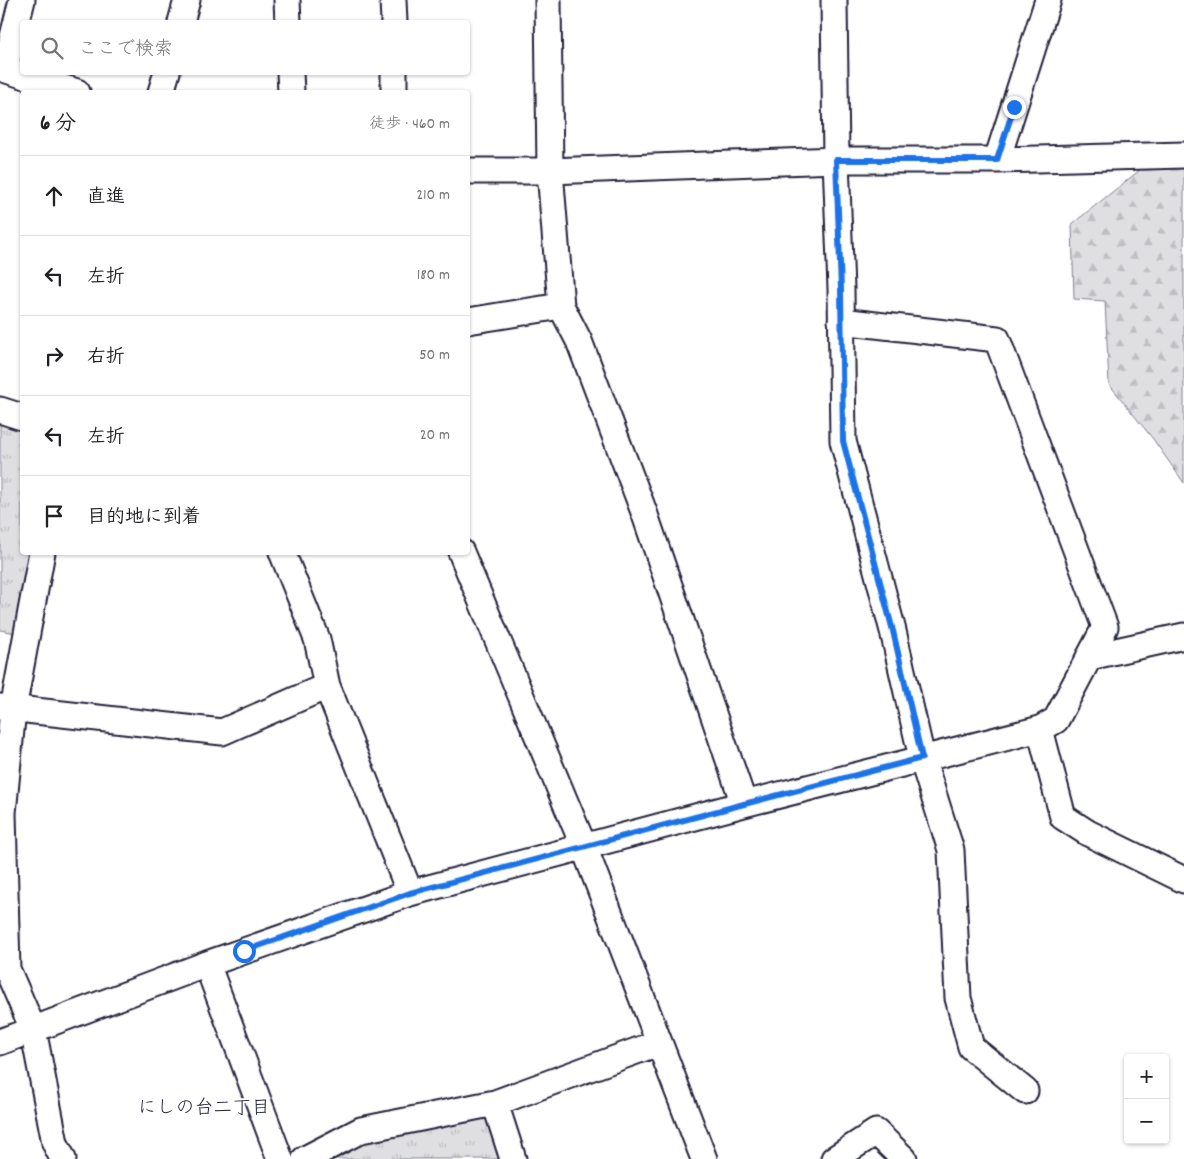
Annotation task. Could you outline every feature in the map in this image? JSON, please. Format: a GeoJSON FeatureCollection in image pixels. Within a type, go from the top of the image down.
{"type":"FeatureCollection","features":[{"type":"Feature","properties":{"kind":"street"},"geometry":{"type":"LineString","coordinates":[[20,74],[3,69],[22,0]]}},
{"type":"Feature","properties":{"kind":"street"},"geometry":{"type":"LineString","coordinates":[[182,20],[187,0]]}},
{"type":"Feature","properties":{"kind":"street"},"geometry":{"type":"LineString","coordinates":[[287,0],[288,20]]}},
{"type":"Feature","properties":{"kind":"street"},"geometry":{"type":"LineString","coordinates":[[393,0],[394,20]]}},
{"type":"Feature","properties":{"kind":"street"},"geometry":{"type":"LineString","coordinates":[[548,0],[550,171],[560,306],[579,341],[644,512],[744,804]]}},
{"type":"Feature","properties":{"kind":"street"},"geometry":{"type":"LineString","coordinates":[[834,0],[843,441],[893,631],[922,758],[951,850],[958,998],[971,1047],[1025,1091]]}},
{"type":"Feature","properties":{"kind":"street"},"geometry":{"type":"LineString","coordinates":[[997,160],[1048,0]]}},
{"type":"Feature","properties":{"kind":"street"},"geometry":{"type":"LineString","coordinates":[[23,75],[71,90]]}},
{"type":"Feature","properties":{"kind":"street"},"geometry":{"type":"LineString","coordinates":[[162,90],[166,75]]}},
{"type":"Feature","properties":{"kind":"street"},"geometry":{"type":"LineString","coordinates":[[290,75],[292,90]]}},
{"type":"Feature","properties":{"kind":"street"},"geometry":{"type":"LineString","coordinates":[[394,75],[394,90]]}},
{"type":"Feature","properties":{"kind":"street"},"geometry":{"type":"LineString","coordinates":[[470,170],[550,171],[836,160],[997,160],[1184,155]]}},
{"type":"Feature","properties":{"kind":"street"},"geometry":{"type":"LineString","coordinates":[[470,321],[560,306]]}},
{"type":"Feature","properties":{"kind":"street"},"geometry":{"type":"LineString","coordinates":[[0,1042],[207,964],[410,893],[744,804],[1040,729],[1056,720],[1104,627],[997,339],[840,321]]}},
{"type":"Feature","properties":{"kind":"street"},"geometry":{"type":"LineString","coordinates":[[0,410],[20,416]]}},
{"type":"Feature","properties":{"kind":"street"},"geometry":{"type":"LineString","coordinates":[[41,555],[7,708],[3,813],[7,969],[33,1029],[55,1143],[63,1159]]}},
{"type":"Feature","properties":{"kind":"street"},"geometry":{"type":"LineString","coordinates":[[283,555],[317,639],[327,686],[410,893]]}},
{"type":"Feature","properties":{"kind":"street"},"geometry":{"type":"LineString","coordinates":[[462,555],[584,847],[704,1159]]}},
{"type":"Feature","properties":{"kind":"street"},"geometry":{"type":"LineString","coordinates":[[1089,657],[1184,636]]}},
{"type":"Feature","properties":{"kind":"street"},"geometry":{"type":"LineString","coordinates":[[7,708],[222,732],[327,686]]}},
{"type":"Feature","properties":{"kind":"street"},"geometry":{"type":"LineString","coordinates":[[1040,729],[1063,817],[1088,833],[1184,880]]}},
{"type":"Feature","properties":{"kind":"street"},"geometry":{"type":"LineString","coordinates":[[207,964],[280,1159]]}},
{"type":"Feature","properties":{"kind":"street"},"geometry":{"type":"LineString","coordinates":[[305,1159],[361,1130],[495,1103],[658,1043]]}},
{"type":"Feature","properties":{"kind":"street"},"geometry":{"type":"LineString","coordinates":[[495,1103],[513,1159]]}},
{"type":"Feature","properties":{"kind":"street"},"geometry":{"type":"LineString","coordinates":[[834,1159],[876,1132],[904,1159]]}},
{"type":"Feature","properties":{"kind":"green space"},"geometry":{"type":"Polygon","coordinates":[[[1184,164],[1184,483],[1153,439],[1109,384],[1105,301],[1074,299],[1072,224],[1145,166],[1184,164]]]}},
{"type":"Feature","properties":{"kind":"green space"},"geometry":{"type":"Polygon","coordinates":[[[0,410],[20,416],[20,555],[45,555],[26,635],[0,630],[0,410]]]}},
{"type":"Feature","properties":{"kind":"green space"},"geometry":{"type":"Polygon","coordinates":[[[495,1103],[513,1159],[305,1159],[495,1103]]]}},
{"type":"Feature","properties":{"kind":"district","name":"にしの台二丁目"},"geometry":{"type":"Point","coordinates":[204,1109]}},
{"type":"Feature","properties":{"kind":"route"},"geometry":{"type":"LineString","coordinates":[[244,951],[410,893],[922,758],[893,631],[843,441],[841,289],[836,160],[997,160],[1014,107]]}}]}
